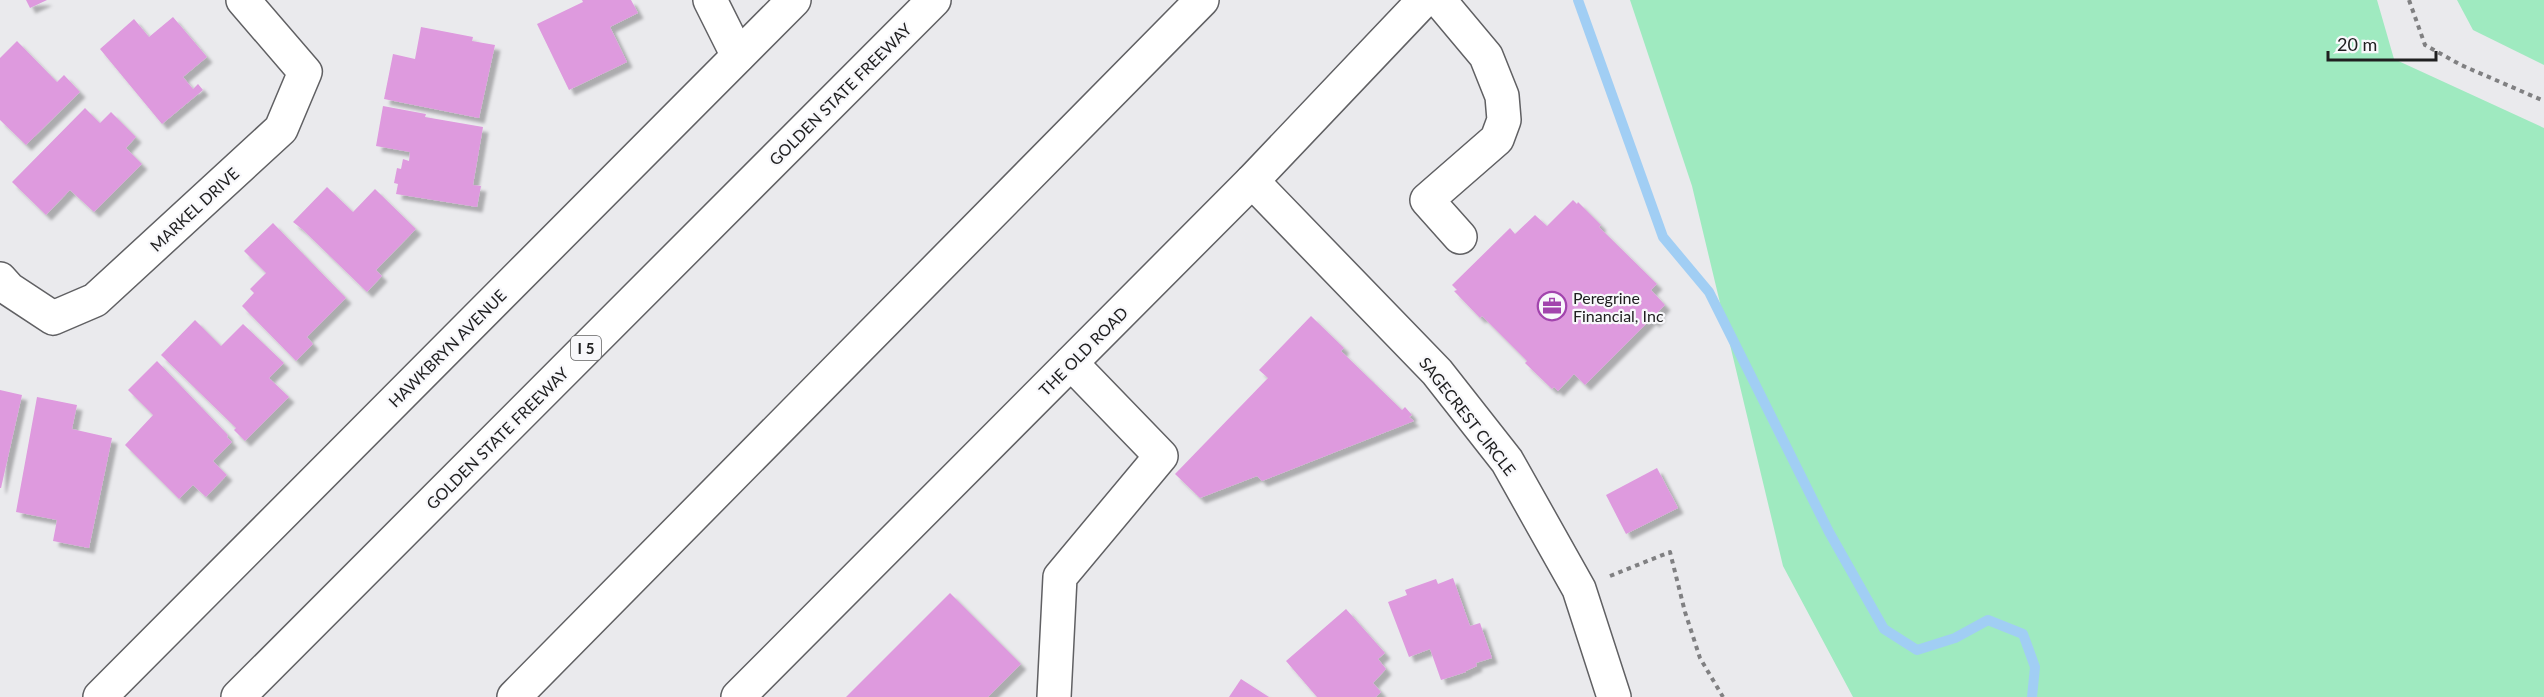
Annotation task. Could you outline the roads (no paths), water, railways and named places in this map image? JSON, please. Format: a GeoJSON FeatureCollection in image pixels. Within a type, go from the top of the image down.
{"type":"FeatureCollection","features":[{"type":"Feature","properties":{"kind":"main road","name":"MARKEL DRIVE"},"geometry":{"type":"LineString","coordinates":[[0,279],[9,289],[53,318],[95,300],[281,129],[305,72],[243,0]]}},
{"type":"Feature","properties":{"kind":"main road"},"geometry":{"type":"LineString","coordinates":[[710,0],[738,56]]}},
{"type":"Feature","properties":{"kind":"main road","name":"HAWKBRYN AVENUE"},"geometry":{"type":"LineString","coordinates":[[100,697],[794,0]]}},
{"type":"Feature","properties":{"kind":"main road","name":"GOLDEN STATE FREEWAY"},"geometry":{"type":"LineString","coordinates":[[238,697],[933,0]]}},
{"type":"Feature","properties":{"kind":"main road"},"geometry":{"type":"LineString","coordinates":[[518,694],[1202,0]]}},
{"type":"Feature","properties":{"kind":"main road","name":"THE OLD ROAD"},"geometry":{"type":"LineString","coordinates":[[738,697],[1252,181],[1424,0]]}},
{"type":"Feature","properties":{"kind":"main road"},"geometry":{"type":"LineString","coordinates":[[1439,0],[1485,56],[1502,96],[1504,120],[1497,138],[1427,200],[1460,237]]}},
{"type":"Feature","properties":{"kind":"main road","name":"SAGECREST CIRCLE"},"geometry":{"type":"LineString","coordinates":[[1252,181],[1437,372],[1507,461],[1579,589],[1614,697]]}},
{"type":"Feature","properties":{"kind":"main road"},"geometry":{"type":"LineString","coordinates":[[1054,697],[1060,576],[1161,456],[1071,363]]}},
{"type":"Feature","properties":{"kind":"waterway"},"geometry":{"type":"LineString","coordinates":[[1578,0],[1663,237],[1709,292],[1829,532],[1884,629],[1917,650],[1955,638],[1988,620],[2023,634],[2035,667],[2032,697]]}},
{"type":"Feature","properties":{"kind":"place","name":"Peregrine Financial, Inc"},"geometry":{"type":"Point","coordinates":[1552,306]}}]}
